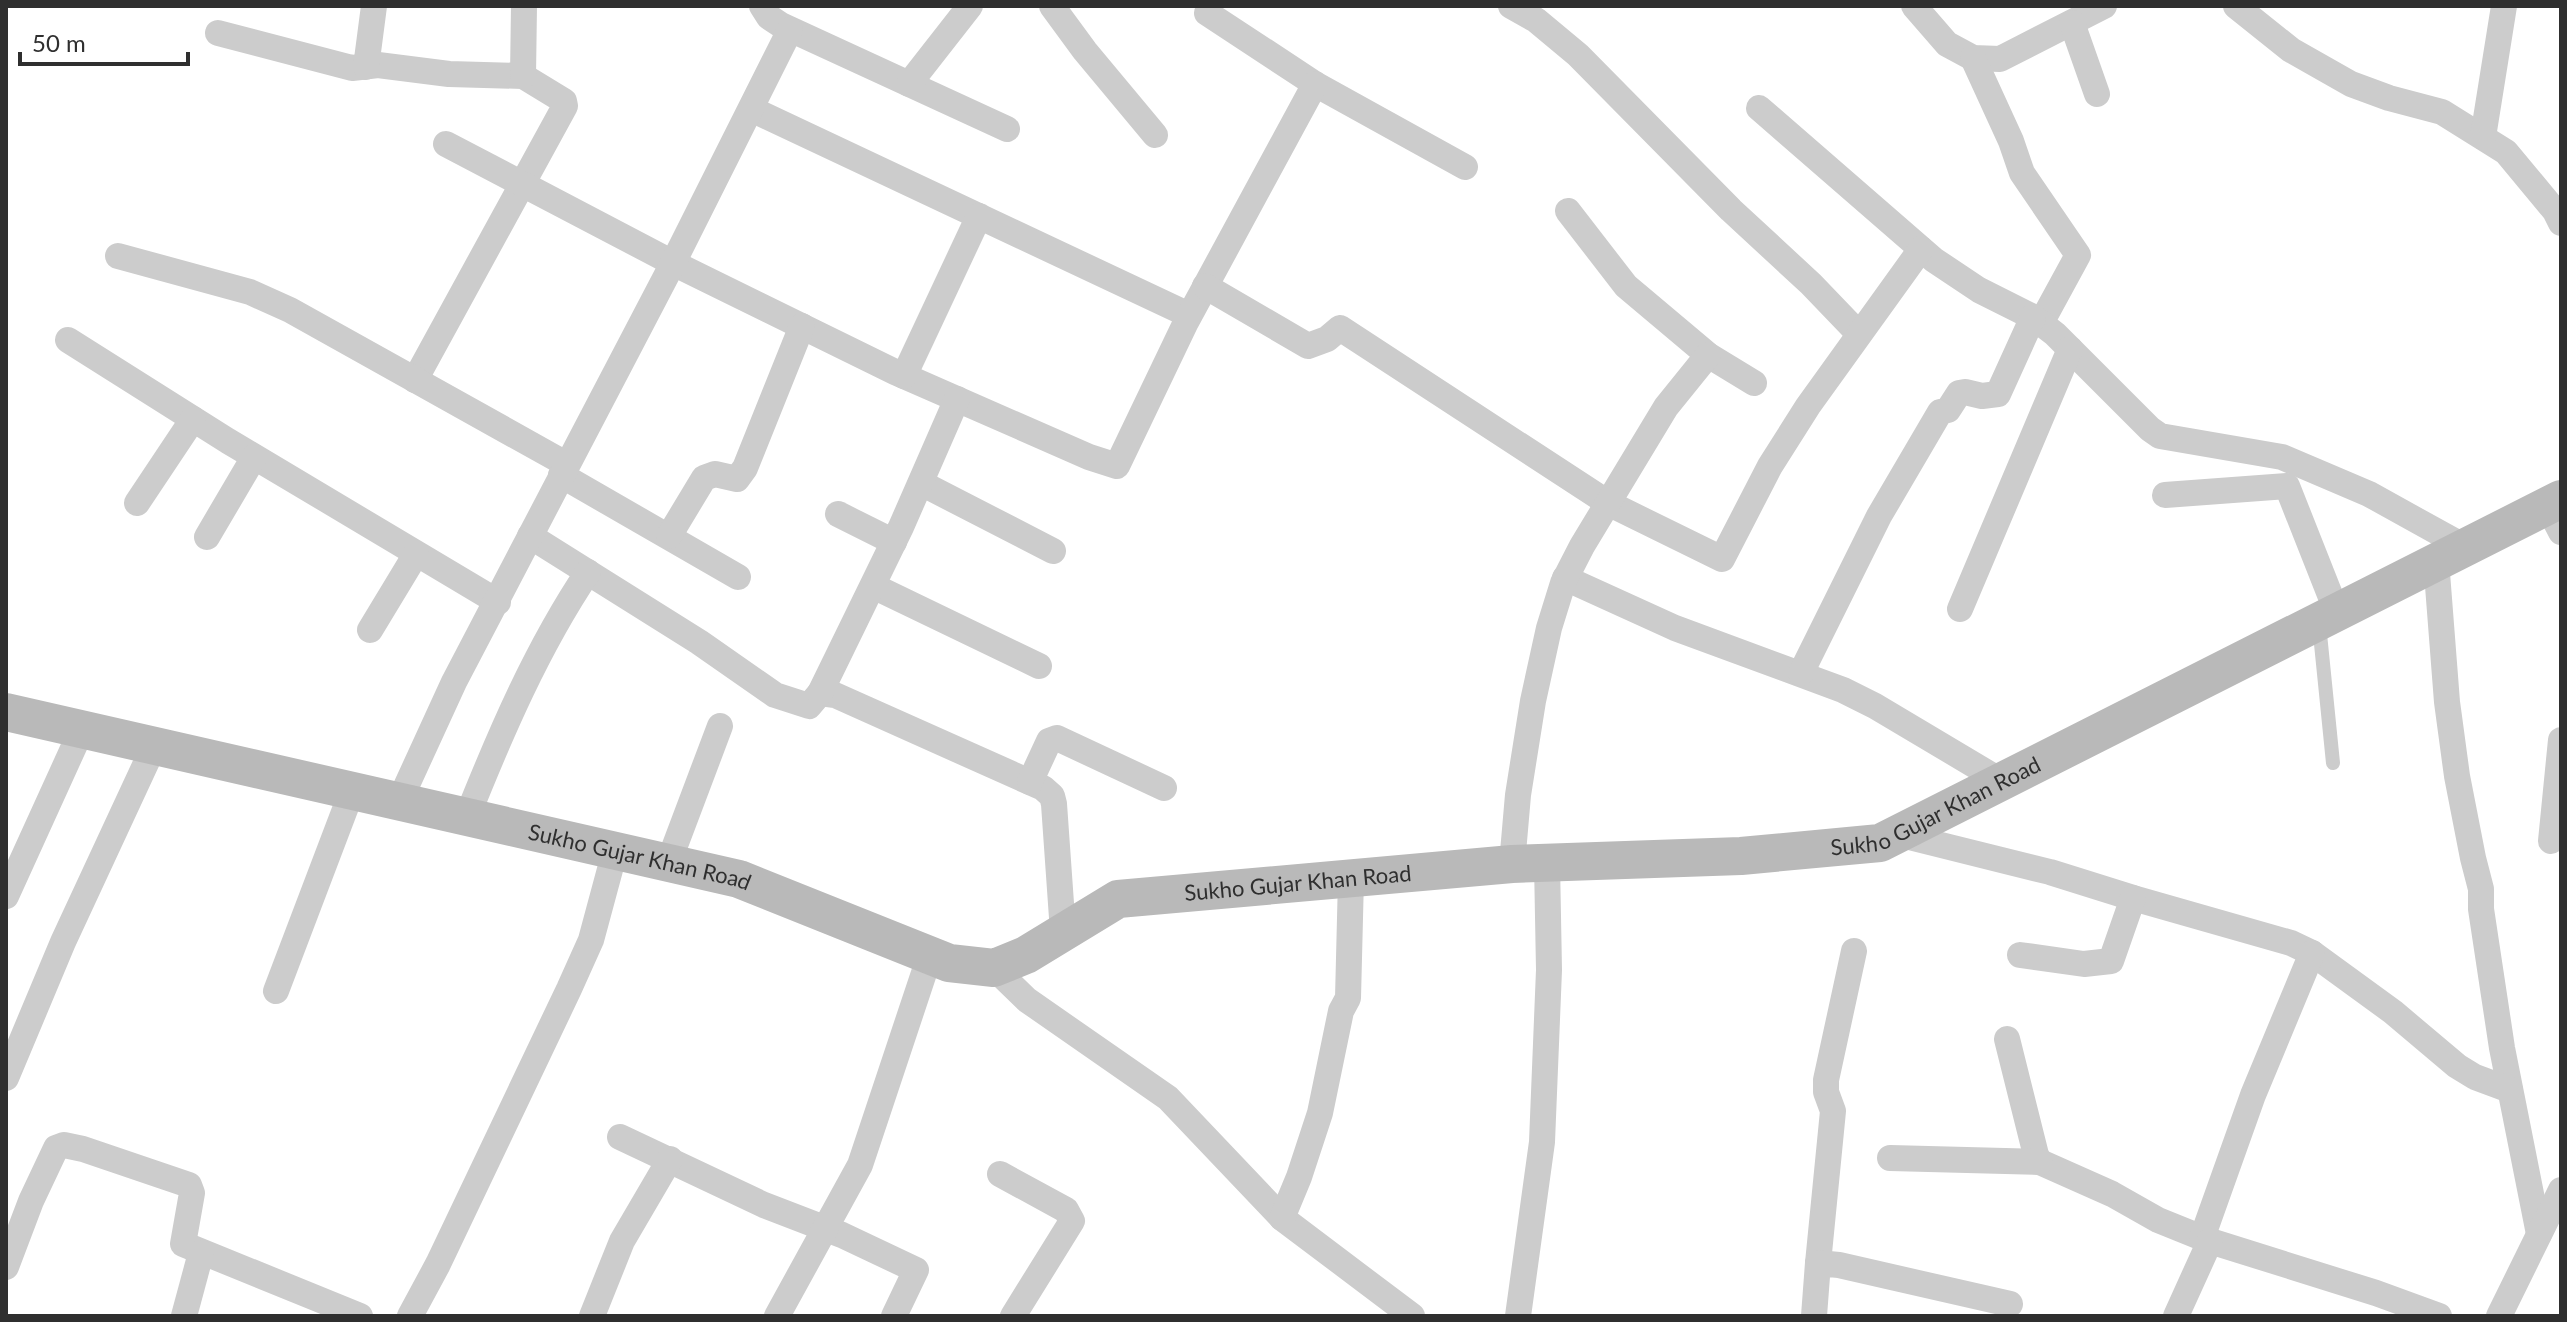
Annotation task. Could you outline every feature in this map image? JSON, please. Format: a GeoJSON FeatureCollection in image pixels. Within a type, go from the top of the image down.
{"type":"FeatureCollection","features":[{"type":"Feature","properties":{"kind":"main road","name":"Sukho Gujar Khan Road"},"geometry":{"type":"LineString","coordinates":[[6,712],[739,879],[949,963],[994,968],[1026,955],[1118,899],[1530,864],[1741,856],[1880,843],[2450,553],[2556,512]]}},
{"type":"Feature","properties":{"kind":"street"},"geometry":{"type":"LineString","coordinates":[[366,67],[374,6]]}},
{"type":"Feature","properties":{"kind":"street"},"geometry":{"type":"LineString","coordinates":[[523,76],[524,6]]}},
{"type":"Feature","properties":{"kind":"street"},"geometry":{"type":"LineString","coordinates":[[762,6],[769,17],[790,30],[1007,129]]}},
{"type":"Feature","properties":{"kind":"street"},"geometry":{"type":"LineString","coordinates":[[909,84],[970,6]]}},
{"type":"Feature","properties":{"kind":"street"},"geometry":{"type":"LineString","coordinates":[[1052,6],[1155,135]]}},
{"type":"Feature","properties":{"kind":"street"},"geometry":{"type":"LineString","coordinates":[[1511,6],[1536,20],[1578,55],[1859,334]]}},
{"type":"Feature","properties":{"kind":"street"},"geometry":{"type":"LineString","coordinates":[[1914,6],[1947,44],[1973,58],[2000,59],[2104,6]]}},
{"type":"Feature","properties":{"kind":"street"},"geometry":{"type":"LineString","coordinates":[[2236,6],[2291,50],[2351,84],[2442,112],[2506,152],[2555,211],[2561,223]]}},
{"type":"Feature","properties":{"kind":"street"},"geometry":{"type":"LineString","coordinates":[[2483,137],[2504,6]]}},
{"type":"Feature","properties":{"kind":"street"},"geometry":{"type":"LineString","coordinates":[[1207,13],[1315,84],[1465,167]]}},
{"type":"Feature","properties":{"kind":"street"},"geometry":{"type":"LineString","coordinates":[[2072,23],[2097,94]]}},
{"type":"Feature","properties":{"kind":"street"},"geometry":{"type":"LineString","coordinates":[[399,802],[454,682],[673,263],[790,30]]}},
{"type":"Feature","properties":{"kind":"street"},"geometry":{"type":"LineString","coordinates":[[218,33],[352,68],[378,65],[449,74],[523,76],[564,101],[565,106],[415,380]]}},
{"type":"Feature","properties":{"kind":"street"},"geometry":{"type":"LineString","coordinates":[[1801,673],[1879,516],[1940,412],[1948,410],[1959,393],[1982,396],[1998,394],[2037,320],[2078,255],[2022,173],[2011,141],[1973,58]]}},
{"type":"Feature","properties":{"kind":"street"},"geometry":{"type":"LineString","coordinates":[[446,144],[673,263],[904,376],[1089,457],[1117,466],[1189,315],[1315,84]]}},
{"type":"Feature","properties":{"kind":"street"},"geometry":{"type":"LineString","coordinates":[[1759,108],[1921,249],[1979,290],[2037,320],[2160,436],[2282,457],[2369,494],[2450,553],[2447,702],[2457,776],[2481,889],[2481,909],[2510,1090],[2539,1234]]}},
{"type":"Feature","properties":{"kind":"street"},"geometry":{"type":"LineString","coordinates":[[751,109],[1189,315]]}},
{"type":"Feature","properties":{"kind":"street"},"geometry":{"type":"LineString","coordinates":[[1568,211],[1626,286],[1708,355],[1754,383]]}},
{"type":"Feature","properties":{"kind":"street"},"geometry":{"type":"LineString","coordinates":[[904,376],[979,216]]}},
{"type":"Feature","properties":{"kind":"street"},"geometry":{"type":"LineString","coordinates":[[1205,286],[1308,346],[1327,339],[1340,328],[1608,503],[1722,559],[1770,466],[1808,406],[1921,249]]}},
{"type":"Feature","properties":{"kind":"street"},"geometry":{"type":"LineString","coordinates":[[118,256],[250,292],[290,310],[415,380],[738,577]]}},
{"type":"Feature","properties":{"kind":"street"},"geometry":{"type":"LineString","coordinates":[[669,536],[704,478],[715,474],[737,479],[745,468],[802,326]]}},
{"type":"Feature","properties":{"kind":"street"},"geometry":{"type":"LineString","coordinates":[[68,340],[254,457],[498,602]]}},
{"type":"Feature","properties":{"kind":"street"},"geometry":{"type":"LineString","coordinates":[[1960,609],[2070,349]]}},
{"type":"Feature","properties":{"kind":"street"},"geometry":{"type":"LineString","coordinates":[[1518,1316],[1542,1142],[1549,970],[1518,795],[1533,701],[1549,628],[1565,578],[1666,407],[1708,355]]}},
{"type":"Feature","properties":{"kind":"street"},"geometry":{"type":"LineString","coordinates":[[530,536],[699,642],[775,695],[809,706],[820,693],[873,586],[957,399]]}},
{"type":"Feature","properties":{"kind":"street"},"geometry":{"type":"LineString","coordinates":[[137,503],[193,419]]}},
{"type":"Feature","properties":{"kind":"street"},"geometry":{"type":"LineString","coordinates":[[207,537],[254,457]]}},
{"type":"Feature","properties":{"kind":"street"},"geometry":{"type":"LineString","coordinates":[[921,483],[1053,551]]}},
{"type":"Feature","properties":{"kind":"street"},"geometry":{"type":"LineString","coordinates":[[2165,495],[2287,486],[2327,615]]}},
{"type":"Feature","properties":{"kind":"street"},"geometry":{"type":"LineString","coordinates":[[838,514],[894,542]]}},
{"type":"Feature","properties":{"kind":"street"},"geometry":{"type":"LineString","coordinates":[[370,630],[416,554]]}},
{"type":"Feature","properties":{"kind":"street"},"geometry":{"type":"LineString","coordinates":[[467,817],[536,658],[588,572]]}},
{"type":"Feature","properties":{"kind":"street"},"geometry":{"type":"LineString","coordinates":[[1565,578],[1675,628],[1801,673],[1875,706],[2001,781]]}},
{"type":"Feature","properties":{"kind":"street"},"geometry":{"type":"LineString","coordinates":[[873,586],[1039,666]]}},
{"type":"Feature","properties":{"kind":"street"},"geometry":{"type":"LineString","coordinates":[[820,693],[843,698],[1043,788],[1052,796],[1063,932]]}},
{"type":"Feature","properties":{"kind":"street"},"geometry":{"type":"LineString","coordinates":[[668,864],[720,726]]}},
{"type":"Feature","properties":{"kind":"street"},"geometry":{"type":"LineString","coordinates":[[6,896],[82,729]]}},
{"type":"Feature","properties":{"kind":"street"},"geometry":{"type":"LineString","coordinates":[[1030,782],[1049,741],[1057,738],[1164,788]]}},
{"type":"Feature","properties":{"kind":"street"},"geometry":{"type":"LineString","coordinates":[[2551,841],[2561,740]]}},
{"type":"Feature","properties":{"kind":"street"},"geometry":{"type":"LineString","coordinates":[[6,1078],[63,942],[154,746]]}},
{"type":"Feature","properties":{"kind":"street"},"geometry":{"type":"LineString","coordinates":[[276,991],[352,791]]}},
{"type":"Feature","properties":{"kind":"street"},"geometry":{"type":"LineString","coordinates":[[1897,834],[2050,872],[2291,943],[2312,953],[2393,1012],[2457,1066],[2475,1077],[2510,1090]]}},
{"type":"Feature","properties":{"kind":"street"},"geometry":{"type":"LineString","coordinates":[[410,1316],[438,1264],[575,977],[591,940],[615,851]]}},
{"type":"Feature","properties":{"kind":"street"},"geometry":{"type":"LineString","coordinates":[[1282,1218],[1320,1113],[1341,1011],[1348,998],[1351,878]]}},
{"type":"Feature","properties":{"kind":"street"},"geometry":{"type":"LineString","coordinates":[[2020,955],[2084,964],[2111,961],[2133,898]]}},
{"type":"Feature","properties":{"kind":"street"},"geometry":{"type":"LineString","coordinates":[[1814,1316],[1833,1111],[1826,1092],[1826,1080],[1854,951]]}},
{"type":"Feature","properties":{"kind":"street"},"geometry":{"type":"LineString","coordinates":[[2176,1316],[2206,1239],[2253,1095],[2312,953]]}},
{"type":"Feature","properties":{"kind":"street"},"geometry":{"type":"LineString","coordinates":[[777,1316],[860,1165],[930,955]]}},
{"type":"Feature","properties":{"kind":"street"},"geometry":{"type":"LineString","coordinates":[[994,968],[1027,1000],[1168,1098],[1282,1218],[1384,1308],[1412,1316]]}},
{"type":"Feature","properties":{"kind":"street"},"geometry":{"type":"LineString","coordinates":[[2007,1039],[2040,1162]]}},
{"type":"Feature","properties":{"kind":"street"},"geometry":{"type":"LineString","coordinates":[[620,1137],[764,1205],[824,1228],[916,1270],[894,1316]]}},
{"type":"Feature","properties":{"kind":"street"},"geometry":{"type":"LineString","coordinates":[[6,1267],[31,1201],[56,1148],[64,1145],[189,1185],[192,1193],[183,1244],[328,1310],[360,1316]]}},
{"type":"Feature","properties":{"kind":"street"},"geometry":{"type":"LineString","coordinates":[[1890,1158],[2040,1162],[2112,1194],[2158,1220],[2206,1239],[2439,1316]]}},
{"type":"Feature","properties":{"kind":"street"},"geometry":{"type":"LineString","coordinates":[[592,1316],[622,1241],[670,1159]]}},
{"type":"Feature","properties":{"kind":"street"},"geometry":{"type":"LineString","coordinates":[[1000,1174],[1066,1210],[1072,1221],[1013,1316]]}},
{"type":"Feature","properties":{"kind":"street"},"geometry":{"type":"LineString","coordinates":[[2499,1316],[2561,1190]]}},
{"type":"Feature","properties":{"kind":"street"},"geometry":{"type":"LineString","coordinates":[[184,1316],[201,1253]]}},
{"type":"Feature","properties":{"kind":"street"},"geometry":{"type":"LineString","coordinates":[[1818,1263],[1839,1265],[2010,1304]]}},
{"type":"Feature","properties":{"kind":"lane"},"geometry":{"type":"LineString","coordinates":[[2327,615],[2333,763]]}}]}
